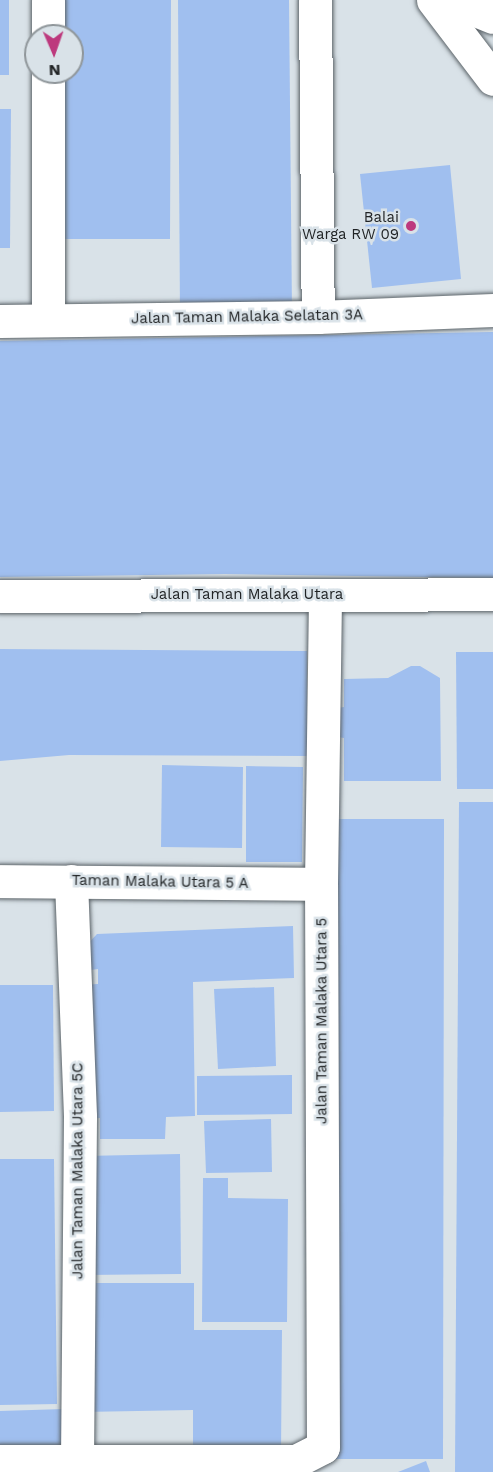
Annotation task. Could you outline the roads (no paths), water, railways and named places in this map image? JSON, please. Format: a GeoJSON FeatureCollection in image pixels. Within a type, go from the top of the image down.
{"type":"FeatureCollection","features":[{"type":"Feature","properties":{"kind":"street"},"geometry":{"type":"LineString","coordinates":[[48,0],[48,24]]}},
{"type":"Feature","properties":{"kind":"street"},"geometry":{"type":"LineString","coordinates":[[315,0],[318,317]]}},
{"type":"Feature","properties":{"kind":"street"},"geometry":{"type":"LineString","coordinates":[[434,0],[493,79]]}},
{"type":"Feature","properties":{"kind":"street"},"geometry":{"type":"LineString","coordinates":[[452,0],[493,17]]}},
{"type":"Feature","properties":{"kind":"street"},"geometry":{"type":"LineString","coordinates":[[48,84],[48,319]]}},
{"type":"Feature","properties":{"kind":"street","name":"Jalan Taman Malaka Selatan 3A"},"geometry":{"type":"LineString","coordinates":[[0,321],[318,317],[493,310]]}},
{"type":"Feature","properties":{"kind":"street","name":"Jalan Taman Malaka Utara"},"geometry":{"type":"LineString","coordinates":[[0,596],[493,594]]}},
{"type":"Feature","properties":{"kind":"street","name":"Jalan Taman Malaka Utara 5"},"geometry":{"type":"LineString","coordinates":[[77,1462],[296,1461],[323,1447],[321,884],[325,595]]}},
{"type":"Feature","properties":{"kind":"street","name":"Taman Malaka Utara 5 A"},"geometry":{"type":"LineString","coordinates":[[0,881],[321,884]]}},
{"type":"Feature","properties":{"kind":"street","name":"Jalan Taman Malaka Utara 5C"},"geometry":{"type":"LineString","coordinates":[[70,881],[80,1117],[77,1462]]}},
{"type":"Feature","properties":{"kind":"street"},"geometry":{"type":"LineString","coordinates":[[0,1461],[77,1462]]}},
{"type":"Feature","properties":{"kind":"place","name":"Balai Warga RW 09"},"geometry":{"type":"Point","coordinates":[411,226]}}]}
